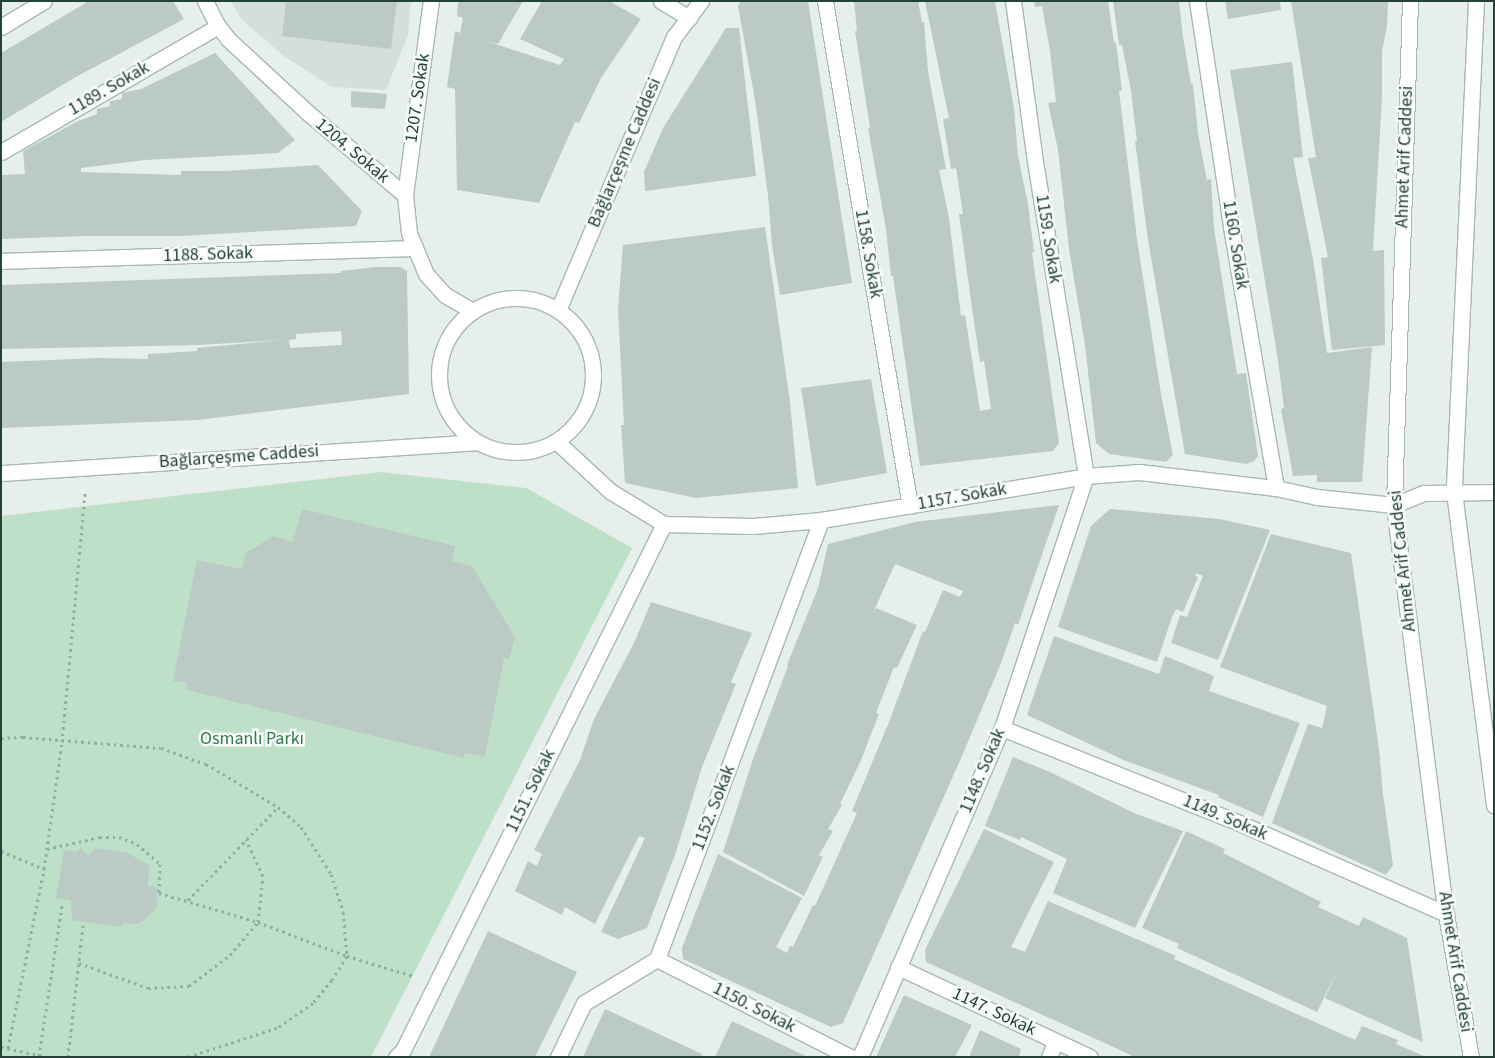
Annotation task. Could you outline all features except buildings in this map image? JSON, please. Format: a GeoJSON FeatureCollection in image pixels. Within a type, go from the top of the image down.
{"type":"FeatureCollection","features":[{"type":"Feature","properties":{"kind":"street"},"geometry":{"type":"LineString","coordinates":[[1,27],[44,1]]}},
{"type":"Feature","properties":{"kind":"street","name":"1204. Sokak"},"geometry":{"type":"LineString","coordinates":[[205,1],[218,26],[228,39],[307,112],[405,195],[409,233],[426,274],[445,295],[472,311]]}},
{"type":"Feature","properties":{"kind":"street","name":"1207. Sokak"},"geometry":{"type":"LineString","coordinates":[[405,195],[431,1]]}},
{"type":"Feature","properties":{"kind":"street"},"geometry":{"type":"LineString","coordinates":[[661,1],[688,18]]}},
{"type":"Feature","properties":{"kind":"street","name":"Bağlarçeşme Caddesi"},"geometry":{"type":"LineString","coordinates":[[558,310],[674,37],[701,1]]}},
{"type":"Feature","properties":{"kind":"street","name":"1158. Sokak"},"geometry":{"type":"LineString","coordinates":[[825,1],[910,506]]}},
{"type":"Feature","properties":{"kind":"street","name":"1159. Sokak"},"geometry":{"type":"LineString","coordinates":[[1013,1],[1034,154],[1086,476]]}},
{"type":"Feature","properties":{"kind":"street","name":"1160. Sokak"},"geometry":{"type":"LineString","coordinates":[[1197,1],[1231,227],[1276,488]]}},
{"type":"Feature","properties":{"kind":"street","name":"Ahmet Arif Caddesi"},"geometry":{"type":"LineString","coordinates":[[1410,1],[1394,505],[1446,914],[1471,1057]]}},
{"type":"Feature","properties":{"kind":"street"},"geometry":{"type":"LineString","coordinates":[[1476,1],[1454,492],[1494,805]]}},
{"type":"Feature","properties":{"kind":"street","name":"1189. Sokak"},"geometry":{"type":"LineString","coordinates":[[1,152],[218,26]]}},
{"type":"Feature","properties":{"kind":"street","name":"1188. Sokak"},"geometry":{"type":"LineString","coordinates":[[1,261],[415,248]]}},
{"type":"Feature","properties":{"kind":"street"},"geometry":{"type":"LineString","coordinates":[[515,298],[538,300],[558,310],[578,328],[590,350],[594,376],[589,402],[576,424],[556,441],[537,449],[517,453],[496,450],[476,442],[456,425],[444,403],[439,378],[442,352],[454,329],[472,311],[493,301],[515,298]]}},
{"type":"Feature","properties":{"kind":"street"},"geometry":{"type":"LineString","coordinates":[[556,441],[610,491],[664,524]]}},
{"type":"Feature","properties":{"kind":"street","name":"Bağlarçeşme Caddesi"},"geometry":{"type":"LineString","coordinates":[[1,473],[476,442]]}},
{"type":"Feature","properties":{"kind":"street","name":"1157. Sokak"},"geometry":{"type":"LineString","coordinates":[[664,524],[753,526],[822,520],[1086,476],[1140,472],[1276,488],[1317,497],[1394,505]]}},
{"type":"Feature","properties":{"kind":"street","name":"1148. Sokak"},"geometry":{"type":"LineString","coordinates":[[860,1057],[1002,728],[1086,476]]}},
{"type":"Feature","properties":{"kind":"street"},"geometry":{"type":"LineString","coordinates":[[1394,505],[1424,493],[1494,492]]}},
{"type":"Feature","properties":{"kind":"street","name":"1152. Sokak"},"geometry":{"type":"LineString","coordinates":[[657,959],[822,520]]}},
{"type":"Feature","properties":{"kind":"street","name":"1151. Sokak"},"geometry":{"type":"LineString","coordinates":[[396,1057],[403,1050],[664,524]]}},
{"type":"Feature","properties":{"kind":"street","name":"1149. Sokak"},"geometry":{"type":"LineString","coordinates":[[1002,728],[1230,820],[1446,914]]}},
{"type":"Feature","properties":{"kind":"street"},"geometry":{"type":"LineString","coordinates":[[558,1057],[584,1003],[657,959]]}},
{"type":"Feature","properties":{"kind":"street","name":"1150. Sokak"},"geometry":{"type":"LineString","coordinates":[[657,959],[850,1057]]}},
{"type":"Feature","properties":{"kind":"street","name":"1147. Sokak"},"geometry":{"type":"LineString","coordinates":[[898,967],[1090,1057]]}},
{"type":"Feature","properties":{"kind":"street"},"geometry":{"type":"LineString","coordinates":[[1049,1057],[1055,1042]]}},
{"type":"Feature","properties":{"kind":"path"},"geometry":{"type":"LineString","coordinates":[[8,1048],[44,869],[62,742],[88,467]]}},
{"type":"Feature","properties":{"kind":"path"},"geometry":{"type":"LineString","coordinates":[[1,738],[23,737],[62,742],[161,748],[206,764],[278,807],[301,826],[331,874],[343,912],[347,956],[332,980],[313,1003],[277,1028],[187,1057]]}},
{"type":"Feature","properties":{"kind":"path"},"geometry":{"type":"LineString","coordinates":[[188,900],[278,807]]}},
{"type":"Feature","properties":{"kind":"path"},"geometry":{"type":"LineString","coordinates":[[47,849],[100,837],[119,837],[137,844],[160,864],[159,893],[258,922],[347,956],[436,983]]}},
{"type":"Feature","properties":{"kind":"path"},"geometry":{"type":"LineString","coordinates":[[79,963],[148,988],[189,986],[230,955],[258,922],[263,876],[246,840]]}},
{"type":"Feature","properties":{"kind":"path"},"geometry":{"type":"LineString","coordinates":[[1,852],[44,869]]}},
{"type":"Feature","properties":{"kind":"path"},"geometry":{"type":"LineString","coordinates":[[40,1056],[62,906]]}},
{"type":"Feature","properties":{"kind":"path"},"geometry":{"type":"LineString","coordinates":[[68,1057],[83,925]]}},
{"type":"Feature","properties":{"kind":"path"},"geometry":{"type":"LineString","coordinates":[[1,1047],[47,1057]]}},
{"type":"Feature","properties":{"kind":"shaded area"},"geometry":{"type":"Polygon","coordinates":[[[231,1],[411,1],[408,35],[386,90],[332,87],[284,56],[241,19],[231,1]]]}},
{"type":"Feature","properties":{"kind":"green space","name":"Osmanlı Parkı"},"geometry":{"type":"Polygon","coordinates":[[[381,472],[526,488],[632,548],[371,1057],[1,1057],[1,516],[381,472]]]}}]}
